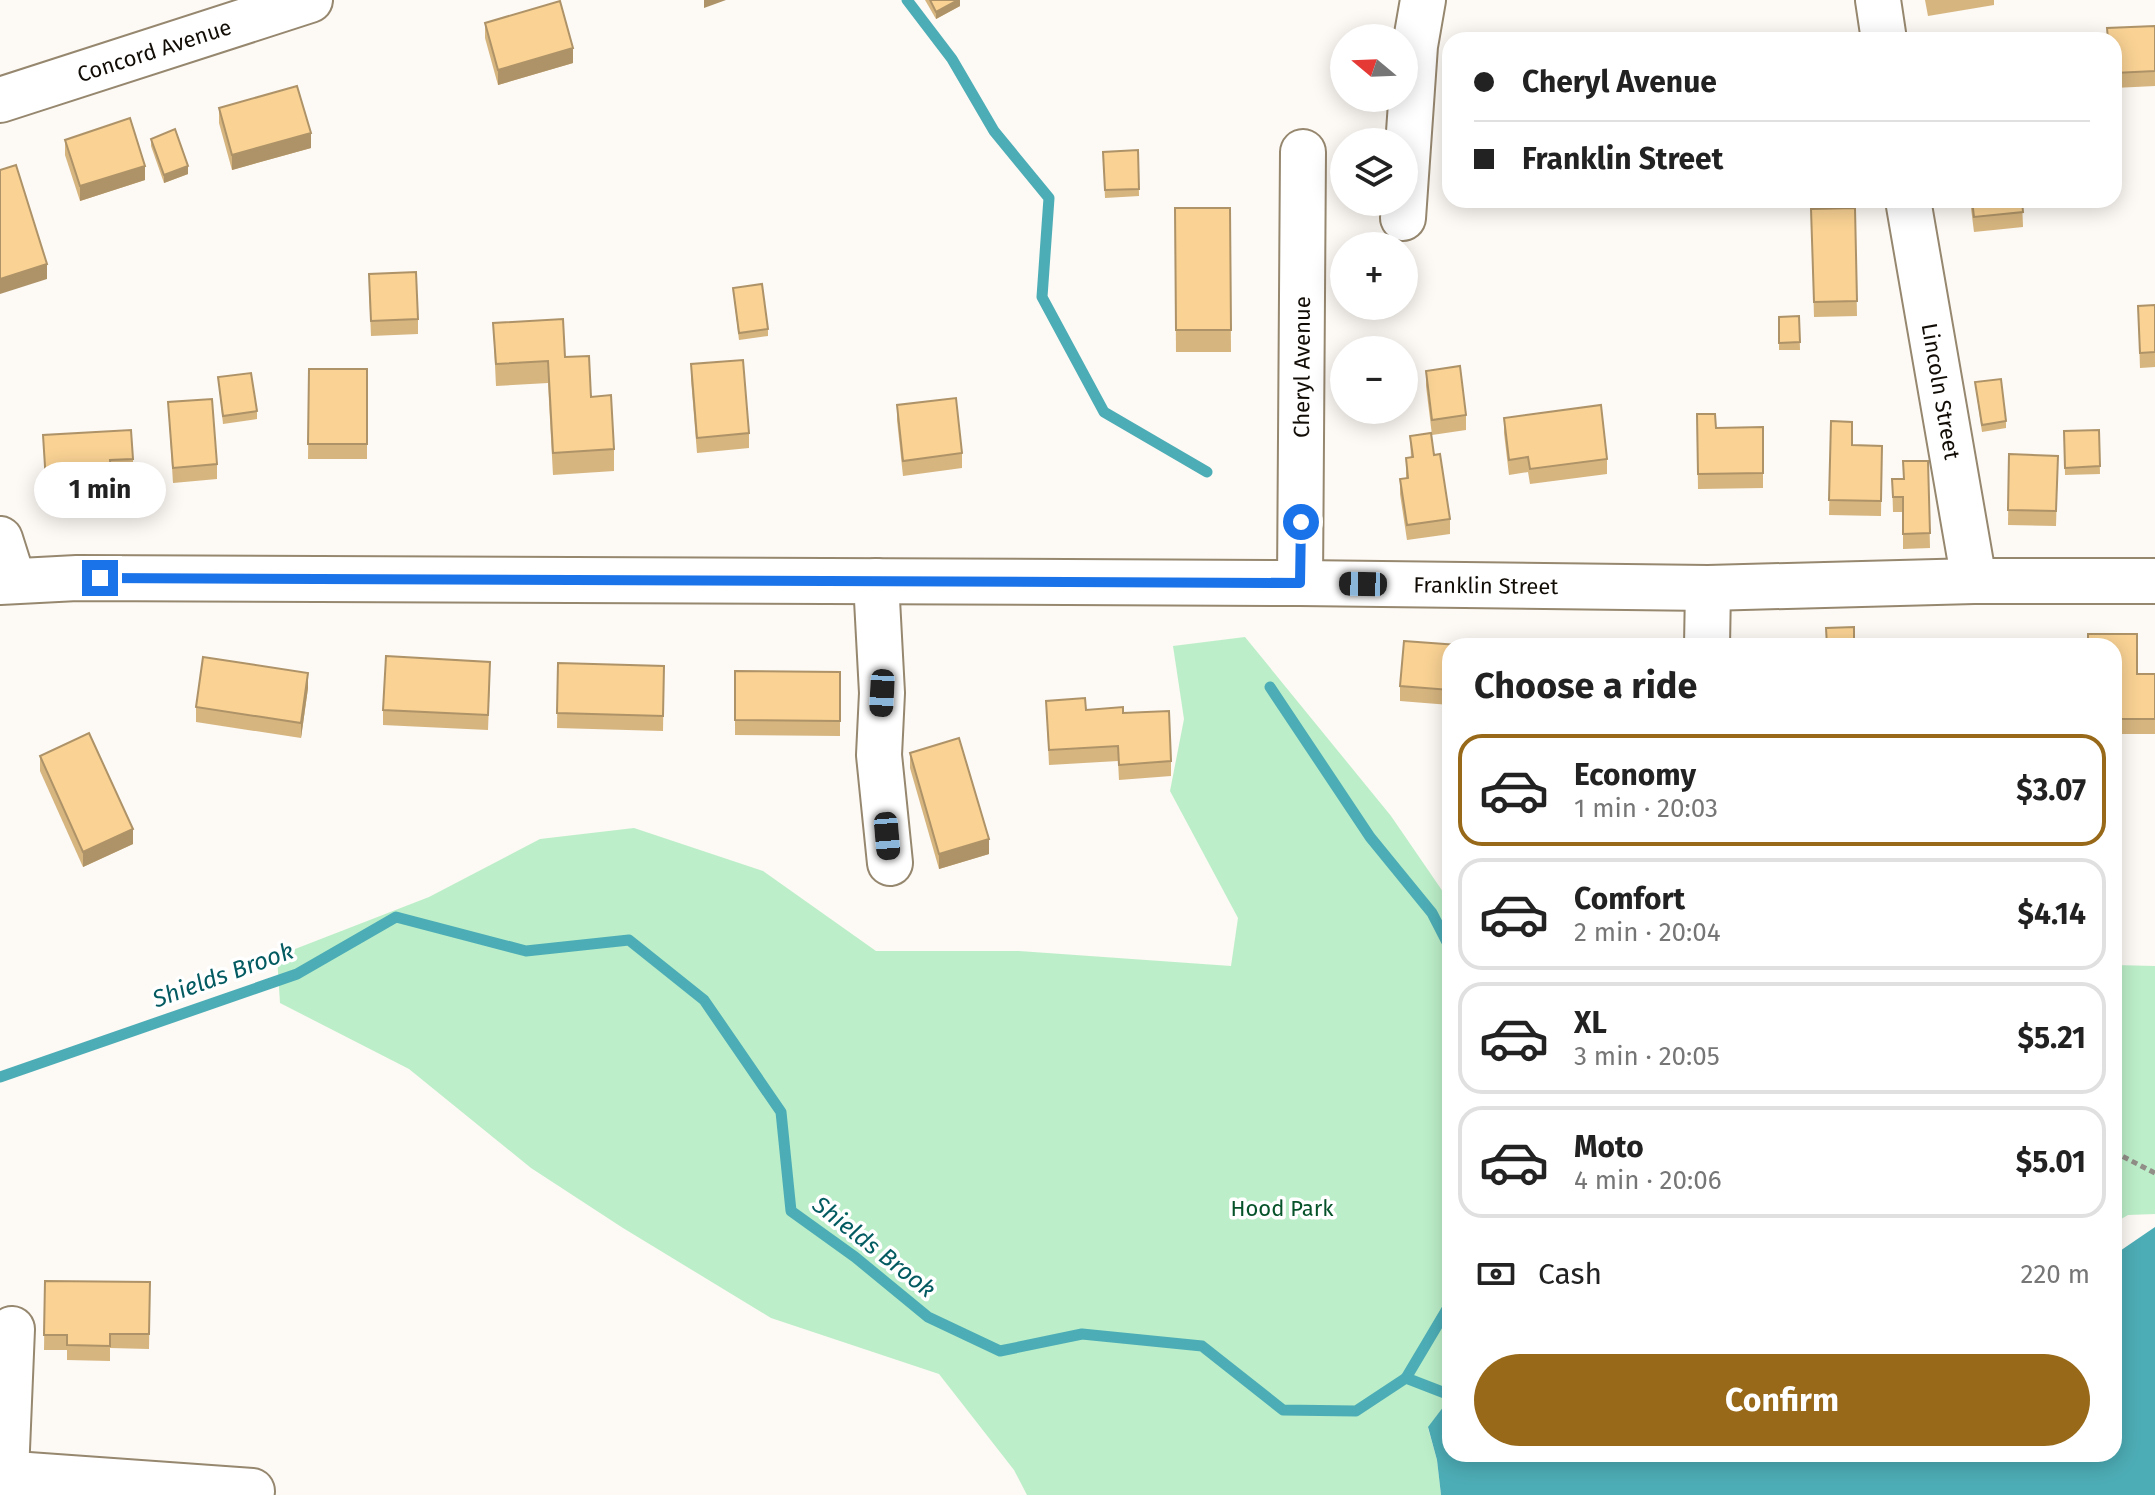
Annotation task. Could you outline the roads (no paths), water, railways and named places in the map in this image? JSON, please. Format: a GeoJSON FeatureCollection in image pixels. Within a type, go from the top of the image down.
{"type":"FeatureCollection","features":[{"type":"Feature","properties":{"kind":"street","name":"Concord Avenue"},"geometry":{"type":"LineString","coordinates":[[0,100],[310,0]]}},
{"type":"Feature","properties":{"kind":"street"},"geometry":{"type":"LineString","coordinates":[[1403,218],[1415,46],[1423,0]]}},
{"type":"Feature","properties":{"kind":"street"},"geometry":{"type":"LineString","coordinates":[[1878,0],[1883,32]]}},
{"type":"Feature","properties":{"kind":"street","name":"Cheryl Avenue"},"geometry":{"type":"LineString","coordinates":[[1300,583],[1303,152]]}},
{"type":"Feature","properties":{"kind":"street","name":"Lincoln Street"},"geometry":{"type":"LineString","coordinates":[[1909,208],[1974,581]]}},
{"type":"Feature","properties":{"kind":"street"},"geometry":{"type":"LineString","coordinates":[[0,539],[7,581]]}},
{"type":"Feature","properties":{"kind":"street","name":"Franklin Street"},"geometry":{"type":"LineString","coordinates":[[7,581],[876,581],[1708,588],[1974,581],[2155,581]]}},
{"type":"Feature","properties":{"kind":"street"},"geometry":{"type":"LineString","coordinates":[[876,581],[882,693],[879,755],[890,863]]}},
{"type":"Feature","properties":{"kind":"street"},"geometry":{"type":"LineString","coordinates":[[1707,638],[1708,588]]}},
{"type":"Feature","properties":{"kind":"street"},"geometry":{"type":"LineString","coordinates":[[12,1329],[3,1473],[252,1491]]}},
{"type":"Feature","properties":{"kind":"water"},"geometry":{"type":"Polygon","coordinates":[[[2155,1227],[2155,1495],[1441,1495],[1437,1460],[1428,1427],[1442,1409],[1442,1462],[2122,1462],[2122,1250],[2155,1227]]]}},
{"type":"Feature","properties":{"kind":"waterway"},"geometry":{"type":"LineString","coordinates":[[907,0],[952,59],[994,131],[1049,198],[1042,297],[1104,412],[1207,472]]}},
{"type":"Feature","properties":{"kind":"waterway"},"geometry":{"type":"LineString","coordinates":[[1270,687],[1370,837],[1432,913],[1442,932]]}},
{"type":"Feature","properties":{"kind":"waterway","name":"Shields Brook"},"geometry":{"type":"LineString","coordinates":[[0,1077],[297,974],[396,917],[526,951],[629,940],[704,1000],[781,1112],[791,1211],[855,1257],[928,1317],[1000,1351],[1082,1334],[1202,1346],[1283,1410],[1356,1411],[1406,1378],[1442,1392]]}},
{"type":"Feature","properties":{"kind":"waterway"},"geometry":{"type":"LineString","coordinates":[[1406,1378],[1442,1317]]}},
{"type":"Feature","properties":{"kind":"park label","name":"Hood Park"},"geometry":{"type":"Point","coordinates":[1282,1208]}}]}
